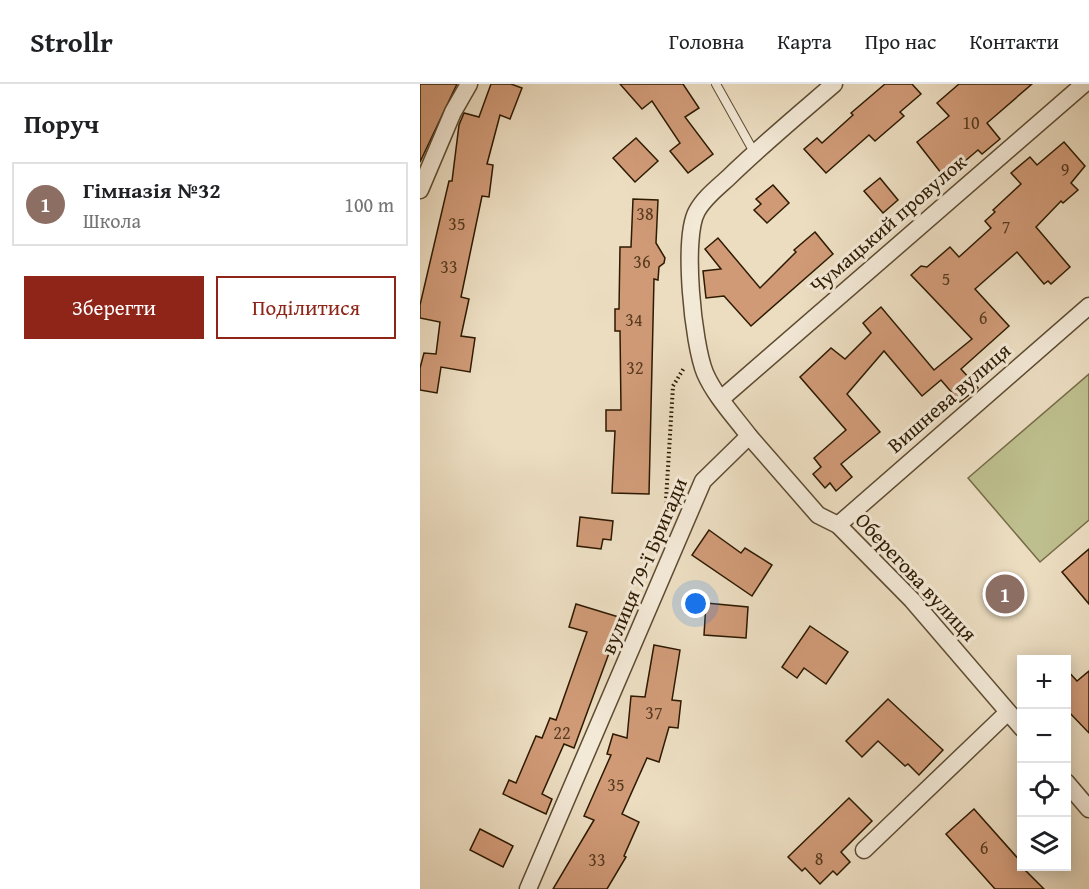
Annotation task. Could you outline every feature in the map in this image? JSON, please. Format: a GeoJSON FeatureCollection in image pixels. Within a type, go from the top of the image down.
{"type":"FeatureCollection","features":[{"type":"Feature","properties":{"kind":"street"},"geometry":{"type":"LineString","coordinates":[[420,190],[453,112],[469,84]]}},
{"type":"Feature","properties":{"kind":"street"},"geometry":{"type":"LineString","coordinates":[[749,436],[705,374],[697,351],[690,284],[691,226],[703,202],[754,152],[834,84]]}},
{"type":"Feature","properties":{"kind":"street","name":"Чумацький провулок"},"geometry":{"type":"LineString","coordinates":[[721,399],[1084,84]]}},
{"type":"Feature","properties":{"kind":"street","name":"Вишнева вулиця"},"geometry":{"type":"LineString","coordinates":[[838,525],[1089,306]]}},
{"type":"Feature","properties":{"kind":"street","name":"Оберегова вулиця"},"geometry":{"type":"LineString","coordinates":[[749,436],[818,515],[838,525],[912,600],[1017,722]]}},
{"type":"Feature","properties":{"kind":"street","name":"вулиця 79-ї Бригади"},"geometry":{"type":"LineString","coordinates":[[528,889],[703,481],[749,436]]}},
{"type":"Feature","properties":{"kind":"street"},"geometry":{"type":"LineString","coordinates":[[864,850],[1008,712]]}},
{"type":"Feature","properties":{"kind":"street"},"geometry":{"type":"LineString","coordinates":[[1071,788],[1089,808]]}},
{"type":"Feature","properties":{"kind":"lane"},"geometry":{"type":"LineString","coordinates":[[716,84],[754,152]]}},
{"type":"Feature","properties":{"kind":"path"},"geometry":{"type":"LineString","coordinates":[[687,519],[667,508],[666,500],[674,381],[697,351]]}},
{"type":"Feature","properties":{"kind":"green space"},"geometry":{"type":"Polygon","coordinates":[[[1089,374],[1089,520],[1040,562],[968,478],[1089,374]]]}},
{"type":"Feature","properties":{"kind":"building"},"geometry":{"type":"Polygon","coordinates":[[[420,84],[457,84],[420,162],[420,84]]]}},
{"type":"Feature","properties":{"kind":"building"},"geometry":{"type":"Polygon","coordinates":[[[491,84],[511,84],[522,88],[510,119],[500,115],[487,164],[493,165],[489,197],[482,196],[461,297],[469,299],[461,336],[475,338],[470,372],[441,367],[437,393],[420,390],[420,368],[424,353],[436,354],[440,322],[420,318],[420,305],[449,181],[452,181],[459,125],[464,113],[479,117],[491,84]]]}},
{"type":"Feature","properties":{"kind":"building"},"geometry":{"type":"Polygon","coordinates":[[[620,84],[683,84],[699,108],[685,117],[713,154],[688,173],[670,151],[680,143],[652,101],[642,109],[620,84]]]}},
{"type":"Feature","properties":{"kind":"building"},"geometry":{"type":"Polygon","coordinates":[[[885,84],[912,84],[921,94],[900,112],[904,116],[875,141],[869,135],[826,173],[804,149],[817,138],[822,143],[853,115],[851,113],[885,84]]]}},
{"type":"Feature","properties":{"kind":"building"},"geometry":{"type":"Polygon","coordinates":[[[959,84],[1032,84],[987,123],[1000,139],[982,154],[978,150],[945,178],[917,142],[949,116],[937,103],[959,84]]]}},
{"type":"Feature","properties":{"kind":"building"},"geometry":{"type":"Polygon","coordinates":[[[636,138],[658,161],[635,182],[613,158],[636,138]]]}},
{"type":"Feature","properties":{"kind":"building"},"geometry":{"type":"Polygon","coordinates":[[[1064,142],[1085,166],[1071,183],[1078,190],[1063,203],[1061,201],[1036,227],[1070,267],[1051,284],[1048,281],[1044,284],[1017,252],[975,289],[1009,326],[961,369],[978,388],[960,402],[941,380],[922,396],[884,351],[847,394],[880,432],[841,464],[852,477],[836,491],[830,483],[825,488],[813,474],[821,467],[814,458],[846,430],[800,377],[831,348],[845,359],[871,333],[863,323],[881,307],[934,370],[972,339],[911,275],[921,266],[927,267],[950,247],[959,257],[991,228],[985,221],[995,212],[993,210],[1021,184],[1011,173],[1030,157],[1037,165],[1064,142]]]}},
{"type":"Feature","properties":{"kind":"building"},"geometry":{"type":"Polygon","coordinates":[[[880,178],[898,200],[883,213],[864,191],[880,178]]]}},
{"type":"Feature","properties":{"kind":"building"},"geometry":{"type":"Polygon","coordinates":[[[773,185],[789,203],[767,223],[754,210],[761,204],[756,199],[773,185]]]}},
{"type":"Feature","properties":{"kind":"building"},"geometry":{"type":"Polygon","coordinates":[[[633,199],[658,200],[656,243],[665,258],[664,263],[659,267],[658,280],[654,279],[649,494],[612,493],[615,431],[606,431],[606,410],[621,410],[620,331],[615,331],[615,309],[619,309],[620,247],[631,247],[633,199]]]}},
{"type":"Feature","properties":{"kind":"building"},"geometry":{"type":"Polygon","coordinates":[[[815,232],[833,254],[751,326],[724,296],[706,298],[703,271],[721,269],[705,249],[718,238],[760,288],[796,252],[794,250],[815,232]]]}},
{"type":"Feature","properties":{"kind":"building"},"geometry":{"type":"Polygon","coordinates":[[[580,517],[613,521],[611,540],[603,539],[601,549],[577,546],[580,517]]]}},
{"type":"Feature","properties":{"kind":"building"},"geometry":{"type":"Polygon","coordinates":[[[709,530],[741,553],[745,548],[772,565],[752,596],[692,555],[709,530]]]}},
{"type":"Feature","properties":{"kind":"building"},"geometry":{"type":"Polygon","coordinates":[[[1089,549],[1089,604],[1062,572],[1089,549]]]}},
{"type":"Feature","properties":{"kind":"building"},"geometry":{"type":"Polygon","coordinates":[[[706,603],[748,607],[746,638],[704,635],[706,603]]]}},
{"type":"Feature","properties":{"kind":"building"},"geometry":{"type":"Polygon","coordinates":[[[576,604],[622,618],[574,748],[564,744],[542,794],[552,799],[546,814],[503,794],[509,780],[516,783],[536,736],[542,738],[550,718],[556,720],[587,632],[569,627],[576,604]]]}},
{"type":"Feature","properties":{"kind":"building"},"geometry":{"type":"Polygon","coordinates":[[[810,626],[848,652],[826,684],[804,668],[797,678],[782,667],[810,626]]]}},
{"type":"Feature","properties":{"kind":"building"},"geometry":{"type":"Polygon","coordinates":[[[654,645],[680,650],[672,700],[681,701],[678,728],[669,727],[659,762],[647,758],[622,814],[639,822],[624,856],[626,857],[607,889],[553,889],[594,820],[584,816],[611,755],[607,754],[613,734],[627,738],[631,696],[645,697],[654,645]]]}},
{"type":"Feature","properties":{"kind":"building"},"geometry":{"type":"Polygon","coordinates":[[[1089,671],[1089,733],[1071,714],[1071,674],[1077,681],[1089,671]]]}},
{"type":"Feature","properties":{"kind":"building"},"geometry":{"type":"Polygon","coordinates":[[[888,699],[943,750],[919,775],[908,764],[905,766],[878,741],[862,757],[846,741],[888,699]]]}},
{"type":"Feature","properties":{"kind":"building"},"geometry":{"type":"Polygon","coordinates":[[[849,798],[872,821],[841,852],[850,862],[837,875],[833,871],[820,884],[805,868],[802,871],[788,857],[849,798]]]}},
{"type":"Feature","properties":{"kind":"building"},"geometry":{"type":"Polygon","coordinates":[[[974,809],[1017,857],[1017,871],[1026,871],[1044,889],[995,889],[946,834],[974,809]]]}},
{"type":"Feature","properties":{"kind":"building"},"geometry":{"type":"Polygon","coordinates":[[[480,829],[513,846],[503,867],[470,850],[480,829]]]}},
{"type":"Feature","properties":{"kind":"place","name":"Гімназія №32"},"geometry":{"type":"Point","coordinates":[1005,594]}}]}
